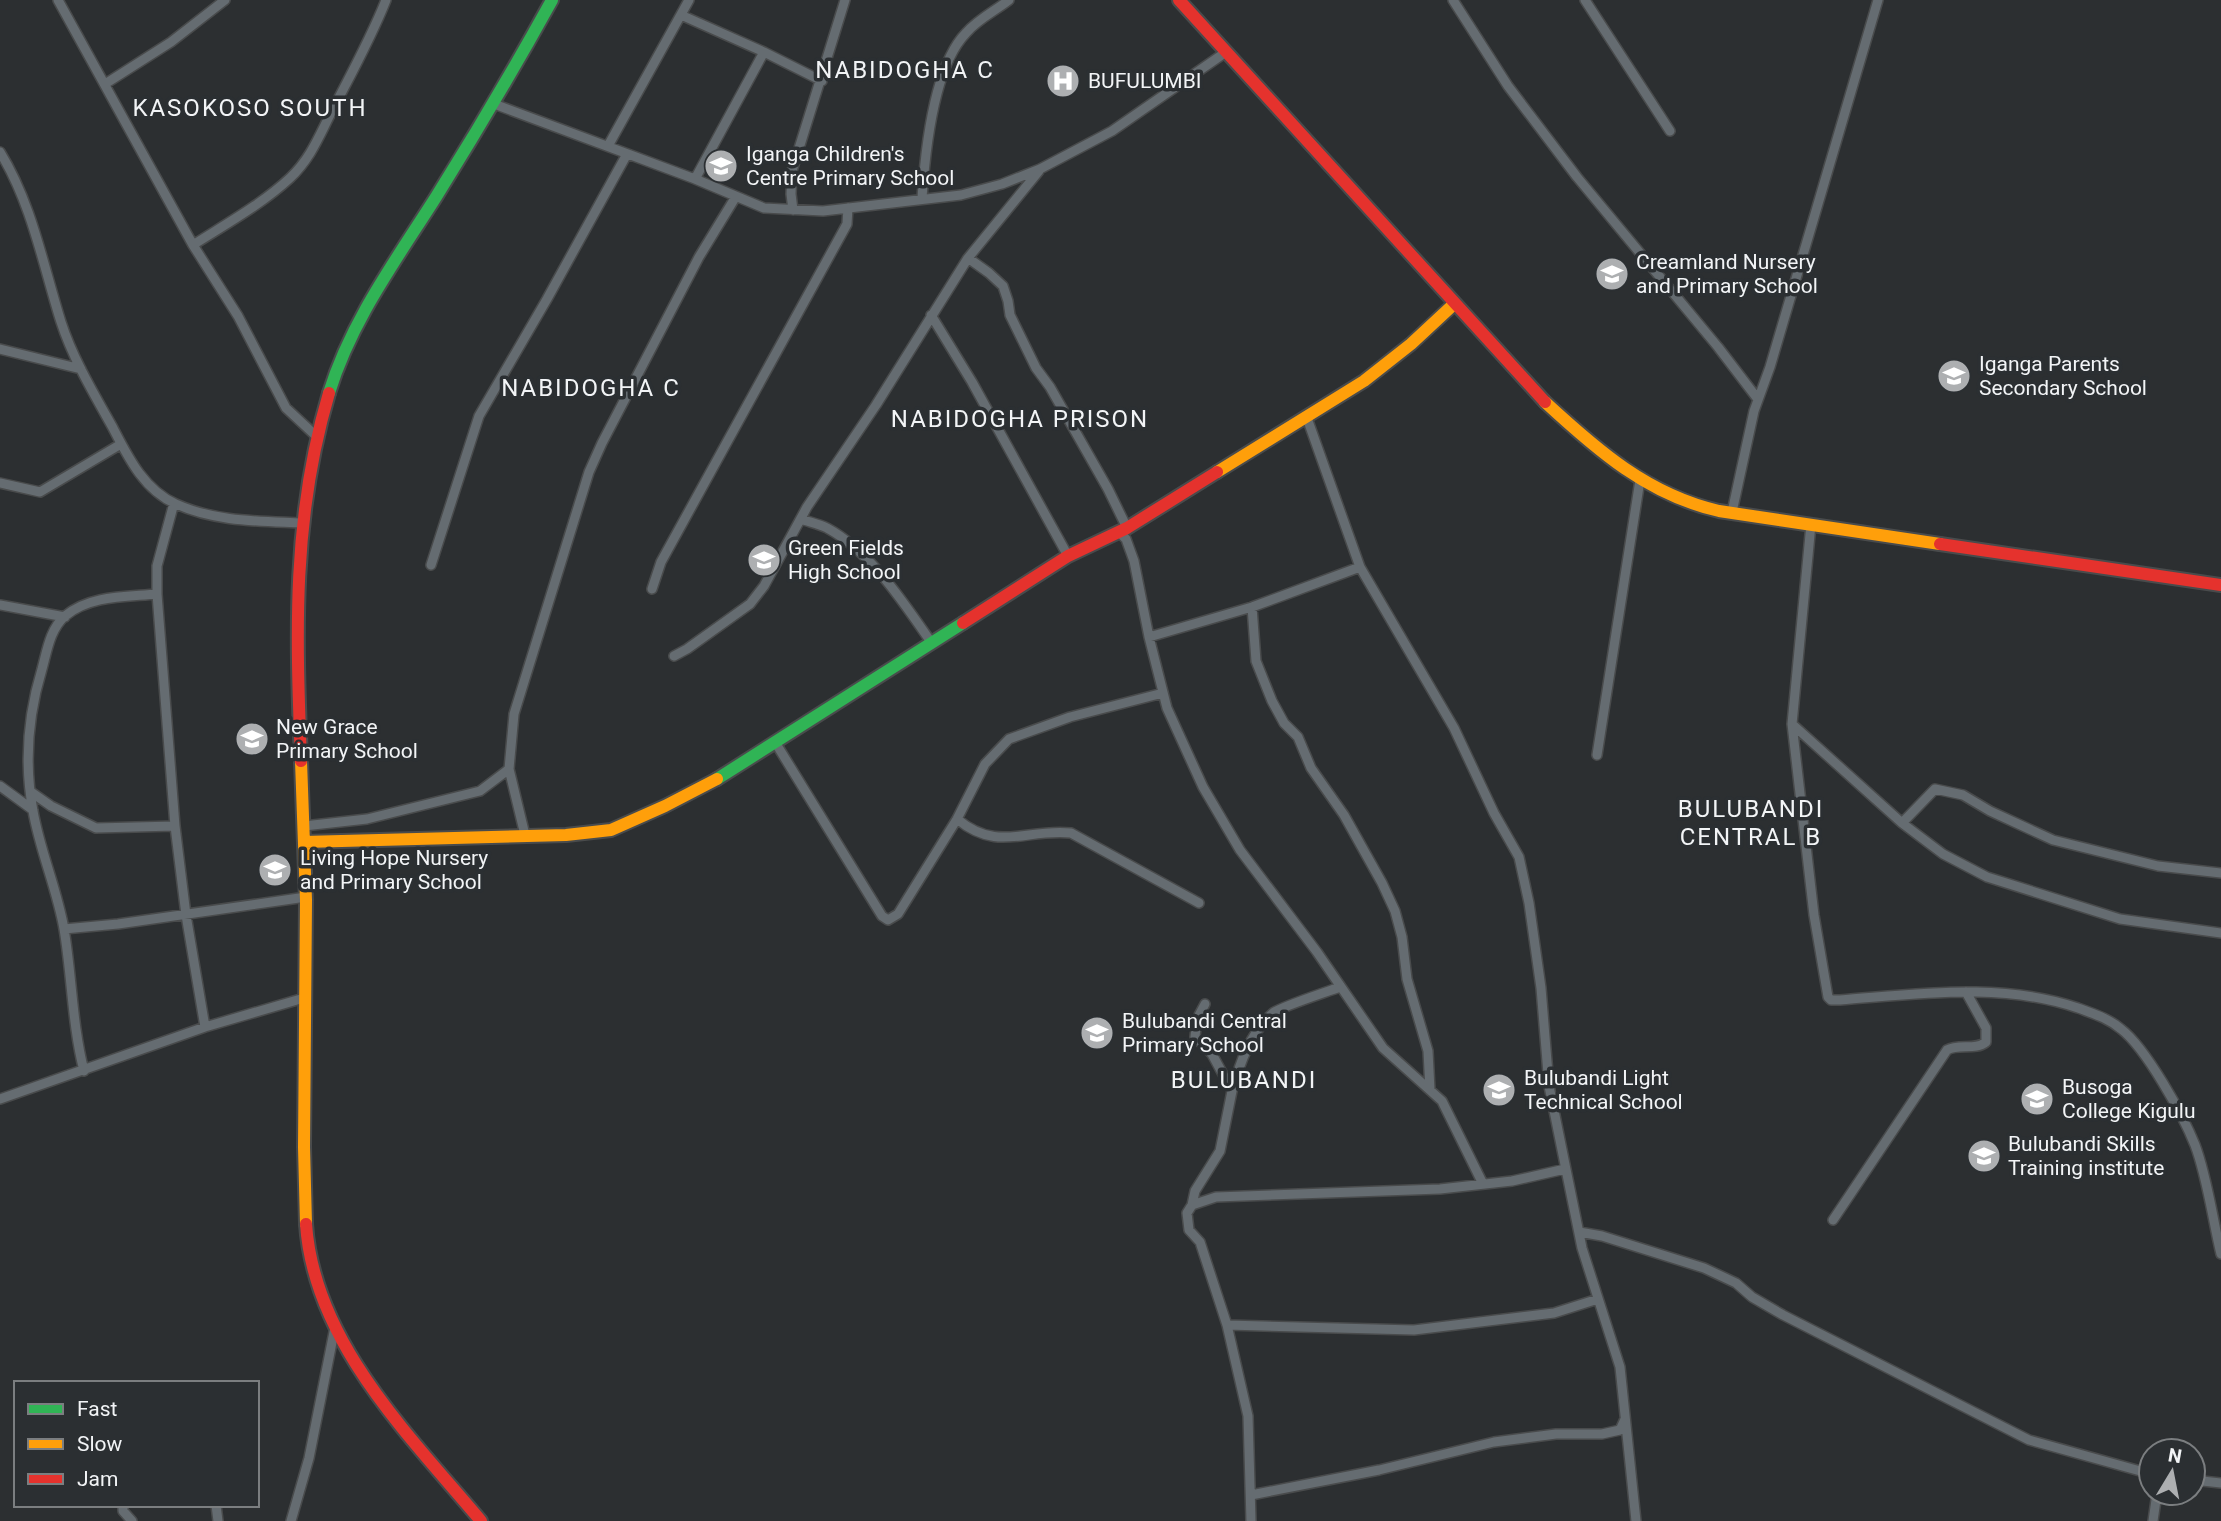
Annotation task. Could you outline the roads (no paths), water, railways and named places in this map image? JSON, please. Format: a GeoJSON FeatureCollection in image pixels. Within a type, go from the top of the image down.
{"type":"FeatureCollection","features":[{"type":"Feature","properties":{"kind":"street"},"geometry":{"type":"LineString","coordinates":[[58,0],[193,245],[238,316],[286,408],[315,435]]}},
{"type":"Feature","properties":{"kind":"street"},"geometry":{"type":"LineString","coordinates":[[105,83],[171,42],[225,0]]}},
{"type":"Feature","properties":{"kind":"street"},"geometry":{"type":"LineString","coordinates":[[193,245],[280,186],[311,152],[346,87],[386,0]]}},
{"type":"Feature","properties":{"kind":"street"},"geometry":{"type":"LineString","coordinates":[[481,1521],[376,1394],[335,1327],[315,1282],[305,1220],[306,897],[298,619],[302,523],[315,435],[335,374],[368,306],[494,104],[552,0]]}},
{"type":"Feature","properties":{"kind":"street"},"geometry":{"type":"LineString","coordinates":[[608,146],[689,0]]}},
{"type":"Feature","properties":{"kind":"street"},"geometry":{"type":"LineString","coordinates":[[793,211],[792,171],[845,0]]}},
{"type":"Feature","properties":{"kind":"street"},"geometry":{"type":"LineString","coordinates":[[922,198],[927,136],[936,96],[949,60],[964,34],[1009,0]]}},
{"type":"Feature","properties":{"kind":"street"},"geometry":{"type":"LineString","coordinates":[[1179,0],[1552,409],[1592,446],[1640,480],[1670,496],[1700,506],[1732,512],[2221,585]]}},
{"type":"Feature","properties":{"kind":"street"},"geometry":{"type":"LineString","coordinates":[[1453,0],[1508,86],[1577,177],[1718,346],[1757,398]]}},
{"type":"Feature","properties":{"kind":"street"},"geometry":{"type":"LineString","coordinates":[[1585,0],[1670,131]]}},
{"type":"Feature","properties":{"kind":"street"},"geometry":{"type":"LineString","coordinates":[[1732,512],[1757,398],[1770,367],[1878,0]]}},
{"type":"Feature","properties":{"kind":"street"},"geometry":{"type":"LineString","coordinates":[[681,15],[822,81]]}},
{"type":"Feature","properties":{"kind":"street"},"geometry":{"type":"LineString","coordinates":[[695,179],[764,52]]}},
{"type":"Feature","properties":{"kind":"street"},"geometry":{"type":"LineString","coordinates":[[494,104],[695,179],[764,208],[823,211],[961,195],[1002,184],[1040,169],[1112,131],[1226,52]]}},
{"type":"Feature","properties":{"kind":"street"},"geometry":{"type":"LineString","coordinates":[[0,152],[31,220],[62,324],[81,369],[136,470],[153,488],[174,503],[209,516],[302,523]]}},
{"type":"Feature","properties":{"kind":"street"},"geometry":{"type":"LineString","coordinates":[[431,565],[479,416],[627,154]]}},
{"type":"Feature","properties":{"kind":"street"},"geometry":{"type":"LineString","coordinates":[[674,656],[750,604],[764,586],[807,507],[876,405],[968,258],[1040,169]]}},
{"type":"Feature","properties":{"kind":"street"},"geometry":{"type":"LineString","coordinates":[[525,835],[509,769],[514,714],[589,472],[699,257],[735,198]]}},
{"type":"Feature","properties":{"kind":"street"},"geometry":{"type":"LineString","coordinates":[[652,589],[661,562],[847,224],[849,208]]}},
{"type":"Feature","properties":{"kind":"street"},"geometry":{"type":"LineString","coordinates":[[968,258],[1003,286],[1010,315],[1036,368],[1108,489],[1135,561],[1149,637],[1167,708],[1203,787],[1240,850],[1317,952],[1383,1048],[1442,1101],[1483,1184]]}},
{"type":"Feature","properties":{"kind":"street"},"geometry":{"type":"LineString","coordinates":[[304,842],[566,835],[611,831],[720,777],[1068,556],[1123,530],[1307,418],[1364,381],[1411,344],[1454,304]]}},
{"type":"Feature","properties":{"kind":"street"},"geometry":{"type":"LineString","coordinates":[[931,315],[972,382],[1068,556]]}},
{"type":"Feature","properties":{"kind":"street"},"geometry":{"type":"LineString","coordinates":[[0,349],[81,369]]}},
{"type":"Feature","properties":{"kind":"street"},"geometry":{"type":"LineString","coordinates":[[1307,418],[1360,568],[1454,728],[1494,813],[1519,857],[1530,903],[1549,1086],[1578,1232],[1620,1367],[1636,1521]]}},
{"type":"Feature","properties":{"kind":"street"},"geometry":{"type":"LineString","coordinates":[[0,483],[40,492],[121,444]]}},
{"type":"Feature","properties":{"kind":"street"},"geometry":{"type":"LineString","coordinates":[[1597,755],[1640,480]]}},
{"type":"Feature","properties":{"kind":"street"},"geometry":{"type":"LineString","coordinates":[[174,503],[158,566],[157,594],[175,826],[186,915],[205,1027]]}},
{"type":"Feature","properties":{"kind":"street"},"geometry":{"type":"LineString","coordinates":[[801,519],[826,527],[865,559],[900,597],[931,642]]}},
{"type":"Feature","properties":{"kind":"street"},"geometry":{"type":"LineString","coordinates":[[1811,524],[1792,724],[1814,915],[1828,997],[1831,1000],[1840,1000],[1939,992],[1998,992],[2061,1002],[2105,1017],[2123,1029],[2140,1048],[2182,1116],[2196,1148],[2221,1254]]}},
{"type":"Feature","properties":{"kind":"street"},"geometry":{"type":"LineString","coordinates":[[1149,637],[1252,607],[1360,568]]}},
{"type":"Feature","properties":{"kind":"street"},"geometry":{"type":"LineString","coordinates":[[84,1071],[76,1042],[64,929],[30,792],[28,754],[32,701],[50,639],[65,617],[100,599],[157,594]]}},
{"type":"Feature","properties":{"kind":"street"},"geometry":{"type":"LineString","coordinates":[[0,605],[65,617]]}},
{"type":"Feature","properties":{"kind":"street"},"geometry":{"type":"LineString","coordinates":[[1252,607],[1256,661],[1272,701],[1284,723],[1298,737],[1311,768],[1344,815],[1395,911],[1402,937],[1407,979],[1428,1051],[1430,1090]]}},
{"type":"Feature","properties":{"kind":"street"},"geometry":{"type":"LineString","coordinates":[[775,742],[882,916],[888,920],[898,914],[957,819],[985,764],[1009,738],[1070,717],[1163,693]]}},
{"type":"Feature","properties":{"kind":"street"},"geometry":{"type":"LineString","coordinates":[[1792,724],[1902,823],[1943,854],[1987,877],[2120,919],[2221,933]]}},
{"type":"Feature","properties":{"kind":"street"},"geometry":{"type":"LineString","coordinates":[[303,826],[367,819],[480,791],[509,769]]}},
{"type":"Feature","properties":{"kind":"street"},"geometry":{"type":"LineString","coordinates":[[0,786],[33,810]]}},
{"type":"Feature","properties":{"kind":"street"},"geometry":{"type":"LineString","coordinates":[[1902,823],[1936,789],[1963,795],[1990,811],[2053,840],[2158,866],[2221,873]]}},
{"type":"Feature","properties":{"kind":"street"},"geometry":{"type":"LineString","coordinates":[[30,792],[51,806],[96,828],[175,826]]}},
{"type":"Feature","properties":{"kind":"street"},"geometry":{"type":"LineString","coordinates":[[957,819],[977,832],[1011,839],[1055,831],[1071,833],[1199,903]]}},
{"type":"Feature","properties":{"kind":"street"},"geometry":{"type":"LineString","coordinates":[[64,929],[186,915],[306,897]]}},
{"type":"Feature","properties":{"kind":"street"},"geometry":{"type":"LineString","coordinates":[[1251,1521],[1248,1416],[1227,1325],[1200,1242],[1189,1230],[1187,1213],[1195,1191],[1220,1151],[1242,1056],[1259,1029],[1275,1011],[1340,987]]}},
{"type":"Feature","properties":{"kind":"street"},"geometry":{"type":"LineString","coordinates":[[1833,1220],[1947,1050],[1951,1047],[1981,1045],[1986,1042],[1986,1028],[1966,992]]}},
{"type":"Feature","properties":{"kind":"street"},"geometry":{"type":"LineString","coordinates":[[0,1099],[205,1027],[304,998]]}},
{"type":"Feature","properties":{"kind":"street"},"geometry":{"type":"LineString","coordinates":[[1205,1004],[1197,1019],[1195,1037],[1212,1054],[1232,1091]]}},
{"type":"Feature","properties":{"kind":"street"},"geometry":{"type":"LineString","coordinates":[[1192,1205],[1216,1198],[1440,1189],[1566,1169]]}},
{"type":"Feature","properties":{"kind":"street"},"geometry":{"type":"LineString","coordinates":[[1578,1232],[1602,1236],[1704,1268],[1736,1283],[1752,1297],[1783,1315],[2029,1440],[2137,1470]]}},
{"type":"Feature","properties":{"kind":"street"},"geometry":{"type":"LineString","coordinates":[[1227,1325],[1414,1330],[1554,1313],[1598,1299]]}},
{"type":"Feature","properties":{"kind":"street"},"geometry":{"type":"LineString","coordinates":[[290,1521],[309,1458],[335,1327]]}},
{"type":"Feature","properties":{"kind":"street"},"geometry":{"type":"LineString","coordinates":[[1251,1495],[1379,1470],[1494,1442],[1556,1434],[1602,1434],[1620,1430],[1625,1417]]}},
{"type":"Feature","properties":{"kind":"place","name":"BUFULUMBI"},"geometry":{"type":"Point","coordinates":[1063,81]}},
{"type":"Feature","properties":{"kind":"place","name":"Iganga Children's Centre Primary School"},"geometry":{"type":"Point","coordinates":[721,166]}},
{"type":"Feature","properties":{"kind":"place","name":"Creamland Nursery and Primary School"},"geometry":{"type":"Point","coordinates":[1612,274]}},
{"type":"Feature","properties":{"kind":"place","name":"Iganga Parents Secondary School"},"geometry":{"type":"Point","coordinates":[1954,376]}},
{"type":"Feature","properties":{"kind":"place","name":"Green Fields High School"},"geometry":{"type":"Point","coordinates":[764,560]}},
{"type":"Feature","properties":{"kind":"place","name":"New Grace Primary School"},"geometry":{"type":"Point","coordinates":[252,739]}},
{"type":"Feature","properties":{"kind":"place","name":"Living Hope Nursery and Primary School"},"geometry":{"type":"Point","coordinates":[275,870]}},
{"type":"Feature","properties":{"kind":"place","name":"Bulubandi Central Primary School"},"geometry":{"type":"Point","coordinates":[1097,1033]}},
{"type":"Feature","properties":{"kind":"place","name":"Bulubandi Light Technical School"},"geometry":{"type":"Point","coordinates":[1499,1090]}},
{"type":"Feature","properties":{"kind":"place","name":"Busoga College Kigulu"},"geometry":{"type":"Point","coordinates":[2037,1099]}},
{"type":"Feature","properties":{"kind":"place","name":"Bulubandi Skills Training institute"},"geometry":{"type":"Point","coordinates":[1984,1156]}},
{"type":"Feature","properties":{"kind":"district","name":"NABIDOGHA C"},"geometry":{"type":"Point","coordinates":[905,70]}},
{"type":"Feature","properties":{"kind":"district","name":"KASOKOSO SOUTH"},"geometry":{"type":"Point","coordinates":[250,108]}},
{"type":"Feature","properties":{"kind":"district","name":"NABIDOGHA C"},"geometry":{"type":"Point","coordinates":[591,388]}},
{"type":"Feature","properties":{"kind":"district","name":"NABIDOGHA PRISON"},"geometry":{"type":"Point","coordinates":[1020,419]}},
{"type":"Feature","properties":{"kind":"district","name":"BULUBANDI CENTRAL B"},"geometry":{"type":"Point","coordinates":[1751,823]}},
{"type":"Feature","properties":{"kind":"district","name":"BULUBANDI"},"geometry":{"type":"Point","coordinates":[1244,1080]}}]}
